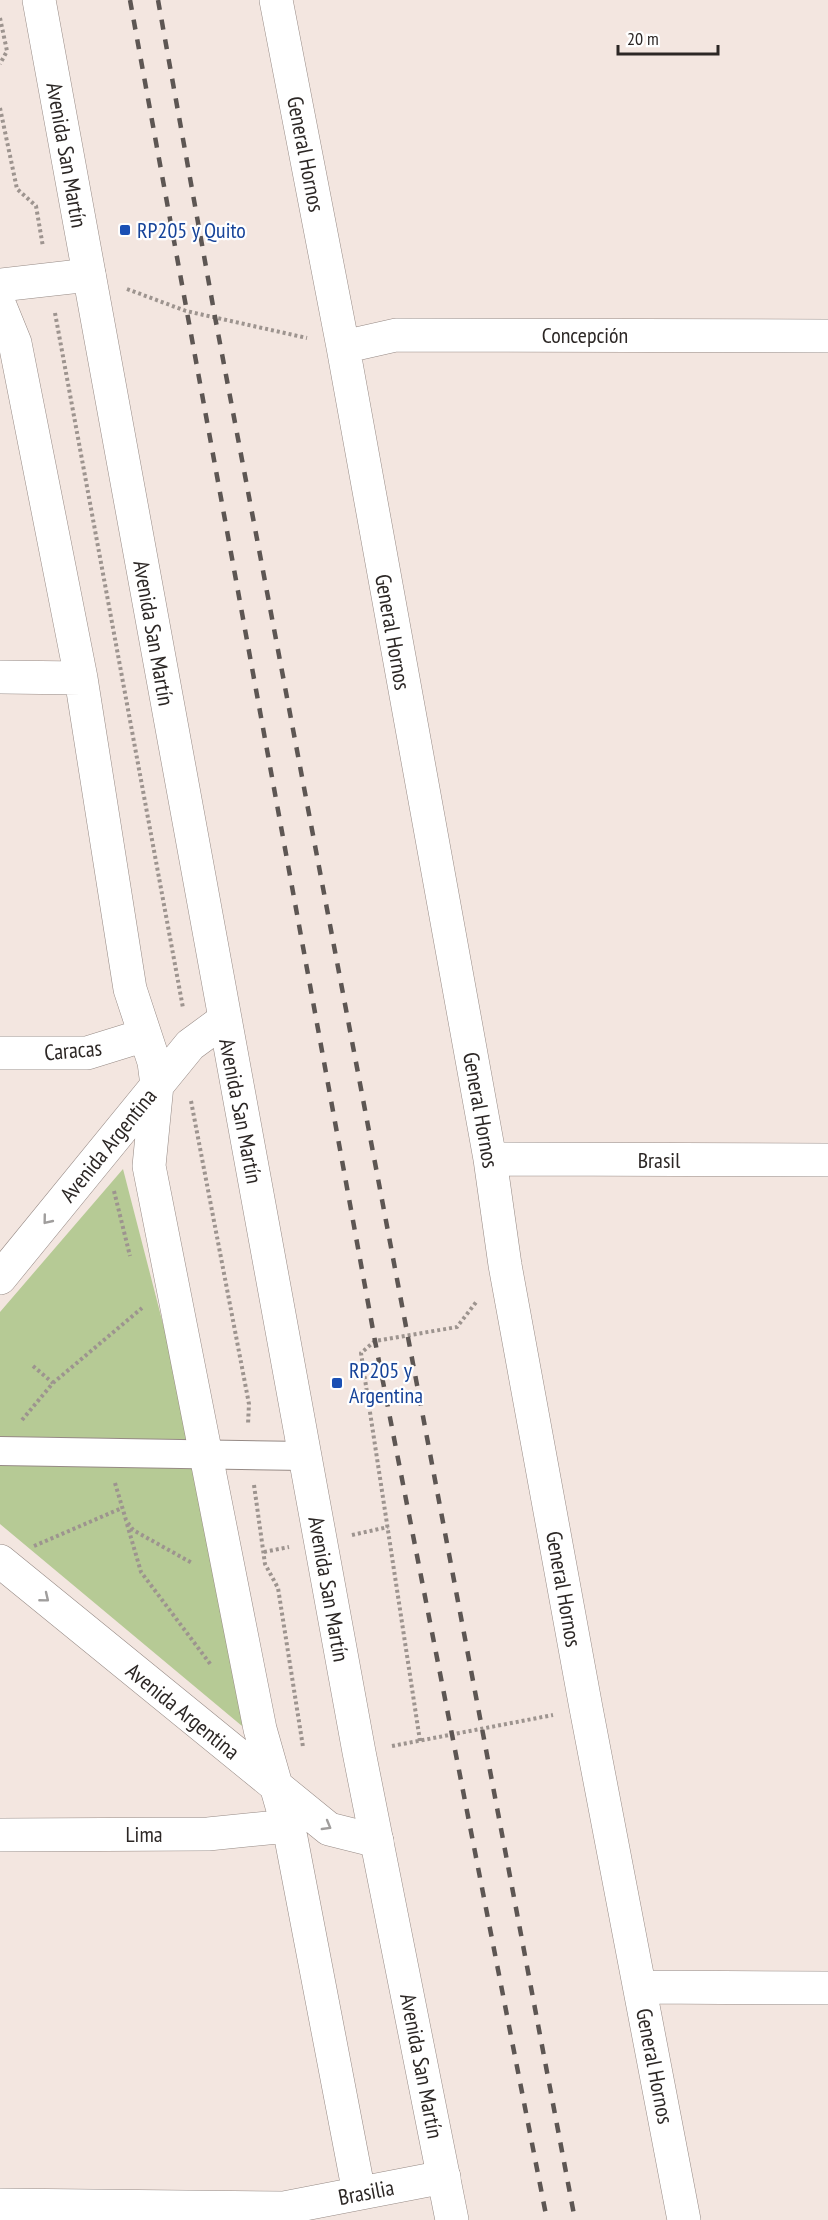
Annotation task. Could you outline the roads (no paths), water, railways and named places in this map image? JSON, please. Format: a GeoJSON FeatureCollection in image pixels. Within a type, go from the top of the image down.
{"type":"FeatureCollection","features":[{"type":"Feature","properties":{"kind":"street","name":"Avenida San Martín"},"geometry":{"type":"LineString","coordinates":[[39,0],[359,1752],[452,2220]]}},
{"type":"Feature","properties":{"kind":"street","name":"General Hornos"},"geometry":{"type":"LineString","coordinates":[[276,0],[343,347],[490,1159],[505,1265],[586,1708],[684,2220]]}},
{"type":"Feature","properties":{"kind":"street"},"geometry":{"type":"LineString","coordinates":[[0,285],[89,274]]}},
{"type":"Feature","properties":{"kind":"street"},"geometry":{"type":"LineString","coordinates":[[0,306],[15,343],[81,678],[129,989],[154,1062],[157,1085],[149,1166],[260,1729],[288,1826],[358,2193]]}},
{"type":"Feature","properties":{"kind":"street","name":"Concepción"},"geometry":{"type":"LineString","coordinates":[[343,347],[396,335],[828,336]]}},
{"type":"Feature","properties":{"kind":"street"},"geometry":{"type":"LineString","coordinates":[[0,677],[81,678]]}},
{"type":"Feature","properties":{"kind":"street","name":"Avenida Argentina"},"geometry":{"type":"LineString","coordinates":[[0,1278],[190,1045],[224,1020]]}},
{"type":"Feature","properties":{"kind":"street","name":"Caracas"},"geometry":{"type":"LineString","coordinates":[[0,1053],[87,1053],[126,1043],[145,1035]]}},
{"type":"Feature","properties":{"kind":"street","name":"Brasil"},"geometry":{"type":"LineString","coordinates":[[490,1159],[828,1160]]}},
{"type":"Feature","properties":{"kind":"street"},"geometry":{"type":"LineString","coordinates":[[8,1439],[109,1453],[305,1456]]}},
{"type":"Feature","properties":{"kind":"street","name":"Avenida Argentina"},"geometry":{"type":"LineString","coordinates":[[0,1561],[328,1829],[377,1841]]}},
{"type":"Feature","properties":{"kind":"street","name":"Lima"},"geometry":{"type":"LineString","coordinates":[[0,1835],[208,1834],[288,1826]]}},
{"type":"Feature","properties":{"kind":"street"},"geometry":{"type":"LineString","coordinates":[[640,1987],[828,1988]]}},
{"type":"Feature","properties":{"kind":"street","name":"Brasilia"},"geometry":{"type":"LineString","coordinates":[[0,2205],[284,2208],[444,2177]]}},
{"type":"Feature","properties":{"kind":"railway"},"geometry":{"type":"LineString","coordinates":[[130,0],[375,1341],[547,2220]]}},
{"type":"Feature","properties":{"kind":"railway"},"geometry":{"type":"LineString","coordinates":[[158,0],[215,317],[575,2220]]}},
{"type":"Feature","properties":{"kind":"place","name":"RP205 y Quito"},"geometry":{"type":"Point","coordinates":[125,230]}},
{"type":"Feature","properties":{"kind":"place","name":"RP205 y Argentina"},"geometry":{"type":"Point","coordinates":[337,1383]}}]}
